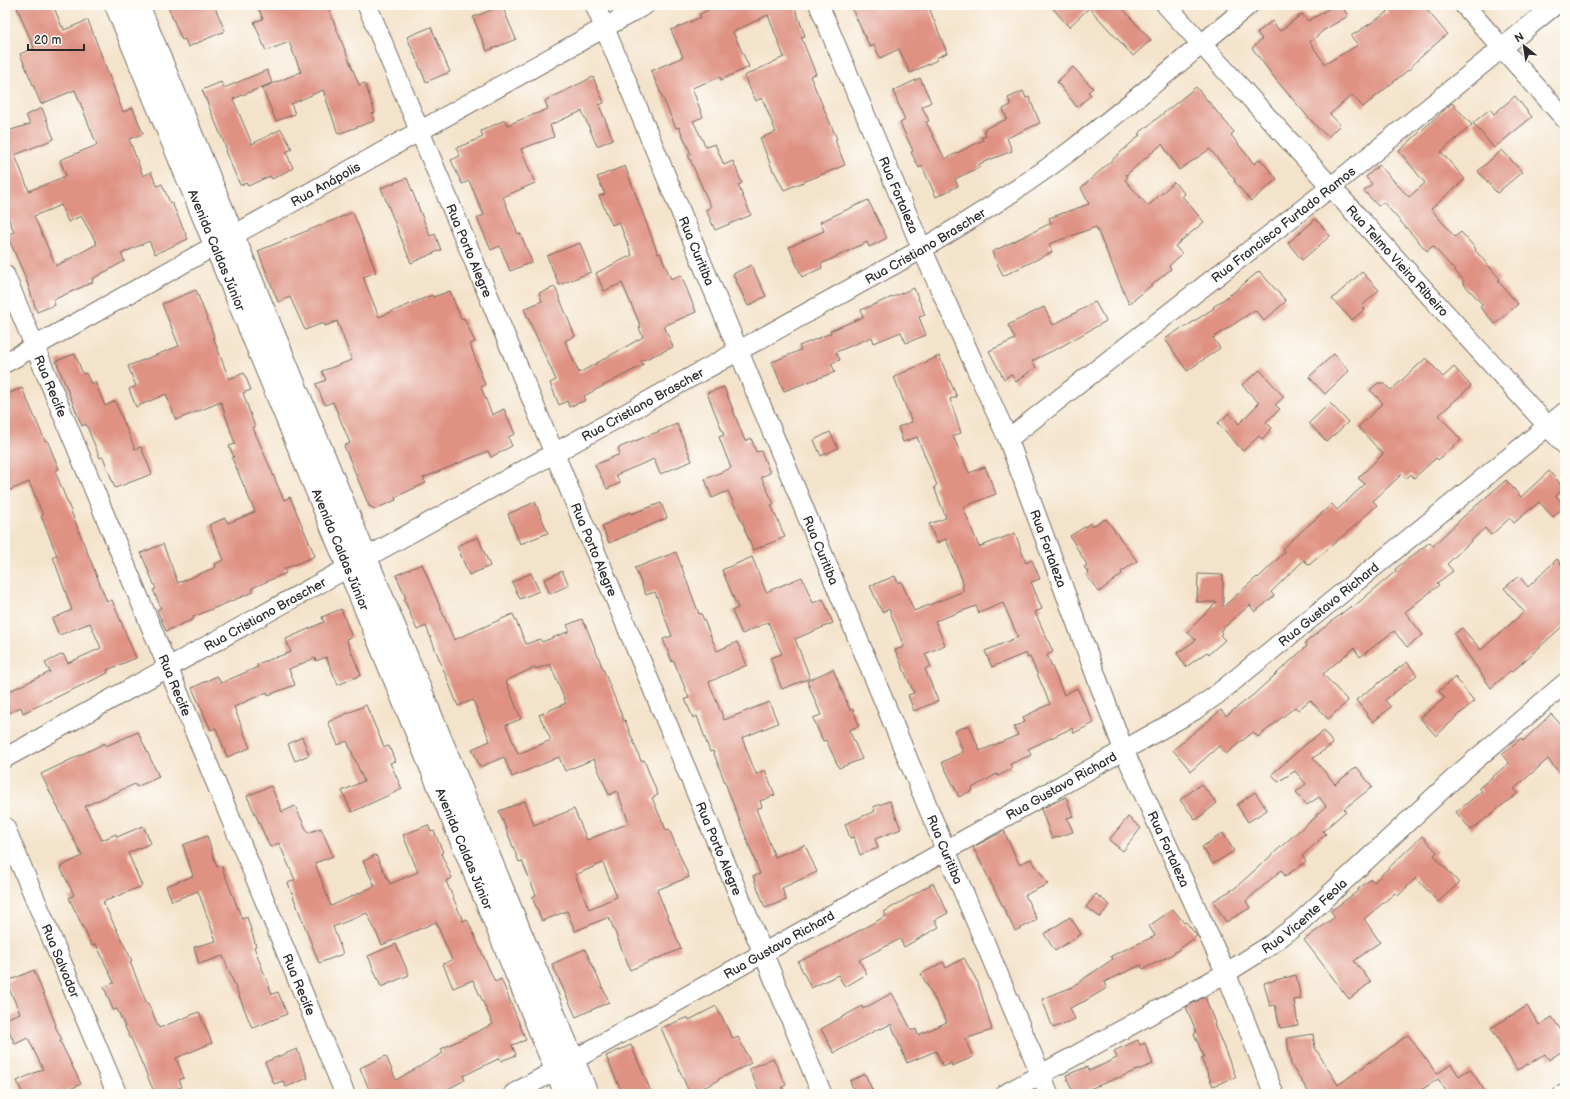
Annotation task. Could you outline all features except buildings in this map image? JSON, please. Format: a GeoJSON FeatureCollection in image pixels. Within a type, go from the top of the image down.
{"type":"FeatureCollection","features":[{"type":"Feature","properties":{"kind":"main road","name":"Avenida Caldas Júnior"},"geometry":{"type":"LineString","coordinates":[[116,5],[224,240]]}},
{"type":"Feature","properties":{"kind":"main road","name":"Avenida Caldas Júnior"},"geometry":{"type":"LineString","coordinates":[[138,5],[224,240],[357,563],[564,1065],[587,1094]]}},
{"type":"Feature","properties":{"kind":"main road","name":"Avenida Caldas Júnior"},"geometry":{"type":"LineString","coordinates":[[564,1065],[566,1094]]}},
{"type":"Feature","properties":{"kind":"street","name":"Rua Porto Alegre"},"geometry":{"type":"LineString","coordinates":[[367,5],[822,1094]]}},
{"type":"Feature","properties":{"kind":"street","name":"Rua Curitiba"},"geometry":{"type":"LineString","coordinates":[[595,5],[946,851],[1049,1094]]}},
{"type":"Feature","properties":{"kind":"street","name":"Rua Anápolis"},"geometry":{"type":"LineString","coordinates":[[5,363],[645,5]]}},
{"type":"Feature","properties":{"kind":"street","name":"Rua Fortaleza"},"geometry":{"type":"LineString","coordinates":[[818,5],[922,249],[1008,439],[1124,751],[1226,973],[1274,1094]]}},
{"type":"Feature","properties":{"kind":"street","name":"Rua Telmo Vieira Ribeiro"},"geometry":{"type":"LineString","coordinates":[[1166,5],[1565,445]]}},
{"type":"Feature","properties":{"kind":"street","name":"Rua Cristiano Brascher"},"geometry":{"type":"LineString","coordinates":[[5,758],[922,249],[1016,190],[1069,152],[1249,5]]}},
{"type":"Feature","properties":{"kind":"street"},"geometry":{"type":"LineString","coordinates":[[1464,5],[1565,119]]}},
{"type":"Feature","properties":{"kind":"street","name":"Rua Francisco Furtado Ramos"},"geometry":{"type":"LineString","coordinates":[[1008,439],[1331,187],[1556,5]]}},
{"type":"Feature","properties":{"kind":"street","name":"Rua Recife"},"geometry":{"type":"LineString","coordinates":[[5,276],[344,1094]]}},
{"type":"Feature","properties":{"kind":"street","name":"Rua Gustavo Richard"},"geometry":{"type":"LineString","coordinates":[[513,1094],[1180,720],[1215,696],[1565,412]]}},
{"type":"Feature","properties":{"kind":"street","name":"Rua Vicente Feola"},"geometry":{"type":"LineString","coordinates":[[1005,1094],[1226,973],[1269,946],[1299,923],[1461,772],[1565,683]]}},
{"type":"Feature","properties":{"kind":"street","name":"Rua Salvador"},"geometry":{"type":"LineString","coordinates":[[5,827],[117,1094]]}}]}
